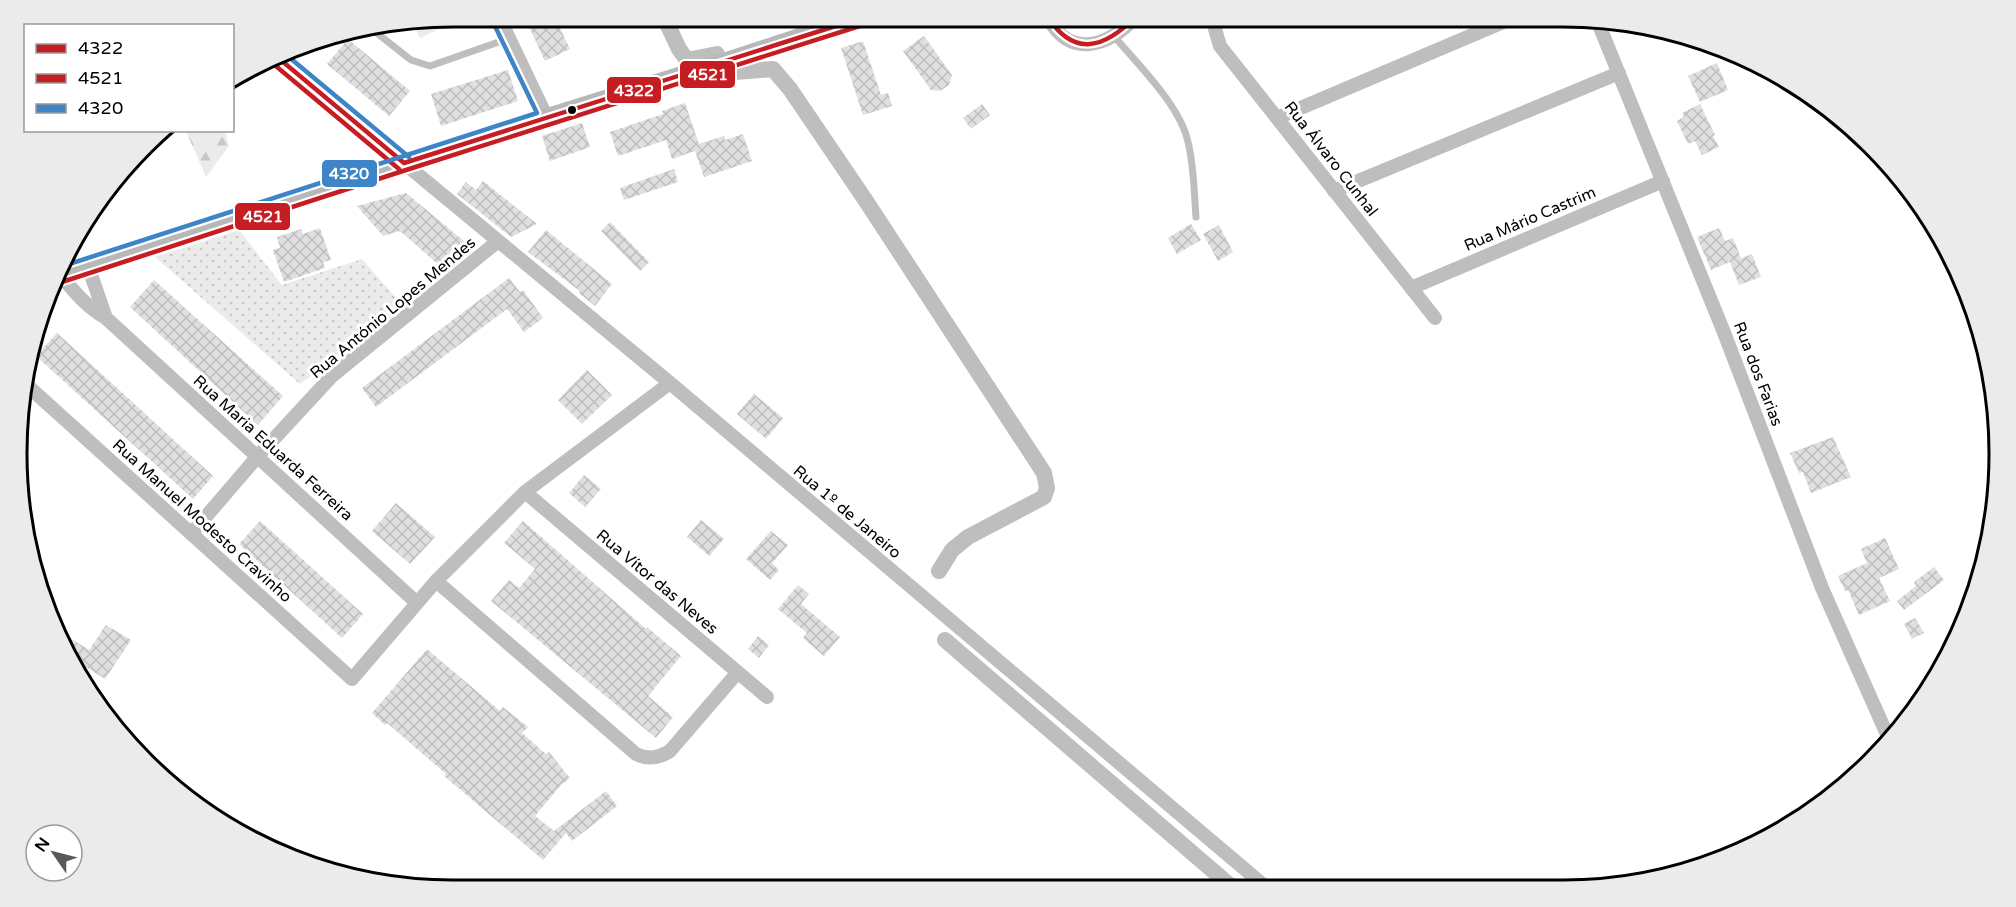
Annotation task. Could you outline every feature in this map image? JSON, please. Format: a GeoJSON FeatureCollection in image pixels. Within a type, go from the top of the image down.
{"type":"FeatureCollection","features":[{"type":"Feature","properties":{"kind":"main road"},"geometry":{"type":"LineString","coordinates":[[67,273],[831,27]]}},
{"type":"Feature","properties":{"kind":"main road"},"geometry":{"type":"LineString","coordinates":[[283,62],[404,163]]}},
{"type":"Feature","properties":{"kind":"street"},"geometry":{"type":"LineString","coordinates":[[504,27],[547,118]]}},
{"type":"Feature","properties":{"kind":"street"},"geometry":{"type":"LineString","coordinates":[[1056,27],[1062,35],[1078,45],[1098,44],[1114,36],[1123,27]]}},
{"type":"Feature","properties":{"kind":"street","name":"Rua Álvaro Cunhal"},"geometry":{"type":"LineString","coordinates":[[1216,27],[1220,46],[1435,318]]}},
{"type":"Feature","properties":{"kind":"street"},"geometry":{"type":"LineString","coordinates":[[1277,118],[1489,27]]}},
{"type":"Feature","properties":{"kind":"street","name":"Rua dos Farias"},"geometry":{"type":"LineString","coordinates":[[1601,29],[1723,330],[1822,588],[1886,732]]}},
{"type":"Feature","properties":{"kind":"street"},"geometry":{"type":"LineString","coordinates":[[1334,191],[1619,73]]}},
{"type":"Feature","properties":{"kind":"street","name":"Rua 1º de Janeiro"},"geometry":{"type":"LineString","coordinates":[[404,163],[670,383],[1259,880]]}},
{"type":"Feature","properties":{"kind":"street","name":"Rua Mário Castrim"},"geometry":{"type":"LineString","coordinates":[[1411,288],[1663,182]]}},
{"type":"Feature","properties":{"kind":"street","name":"Rua António Lopes Mendes"},"geometry":{"type":"LineString","coordinates":[[191,534],[258,456],[332,376],[497,242]]}},
{"type":"Feature","properties":{"kind":"street","name":"Rua Maria Eduarda Ferreira"},"geometry":{"type":"LineString","coordinates":[[88,266],[106,318]]}},
{"type":"Feature","properties":{"kind":"street","name":"Rua Maria Eduarda Ferreira"},"geometry":{"type":"LineString","coordinates":[[64,280],[93,311],[106,318],[417,603]]}},
{"type":"Feature","properties":{"kind":"street"},"geometry":{"type":"LineString","coordinates":[[417,603],[525,492],[670,383]]}},
{"type":"Feature","properties":{"kind":"street","name":"Rua Manuel Modesto Cravinho"},"geometry":{"type":"LineString","coordinates":[[32,390],[352,679],[417,603]]}},
{"type":"Feature","properties":{"kind":"street","name":"Rua Vítor das Neves"},"geometry":{"type":"LineString","coordinates":[[525,492],[767,697]]}},
{"type":"Feature","properties":{"kind":"street"},"geometry":{"type":"LineString","coordinates":[[436,581],[636,754],[643,757],[662,756],[670,751],[738,672]]}},
{"type":"Feature","properties":{"kind":"lane"},"geometry":{"type":"LineString","coordinates":[[379,34],[411,60],[430,66],[510,38]]}},
{"type":"Feature","properties":{"kind":"lane"},"geometry":{"type":"LineString","coordinates":[[1114,36],[1171,104],[1180,120],[1188,142],[1196,217]]}},
{"type":"Feature","properties":{"kind":"green space"},"geometry":{"type":"Polygon","coordinates":[[[442,27],[420,38],[415,29],[442,27]]]}},
{"type":"Feature","properties":{"kind":"green space"},"geometry":{"type":"Polygon","coordinates":[[[186,132],[225,132],[229,146],[206,177],[186,132]]]}},
{"type":"Feature","properties":{"kind":"green space"},"geometry":{"type":"Polygon","coordinates":[[[239,230],[282,285],[362,259],[405,308],[300,384],[155,257],[239,230]]]}},
{"type":"Feature","properties":{"kind":"building"},"geometry":{"type":"Polygon","coordinates":[[[529,27],[559,27],[570,49],[545,61],[529,27]]]}},
{"type":"Feature","properties":{"kind":"building"},"geometry":{"type":"Polygon","coordinates":[[[924,36],[952,75],[949,85],[940,91],[931,90],[903,51],[924,36]]]}},
{"type":"Feature","properties":{"kind":"building"},"geometry":{"type":"Polygon","coordinates":[[[350,40],[410,91],[389,116],[327,64],[346,41],[350,40]]]}},
{"type":"Feature","properties":{"kind":"building"},"geometry":{"type":"Polygon","coordinates":[[[863,41],[881,95],[888,93],[892,106],[863,115],[841,48],[863,41]]]}},
{"type":"Feature","properties":{"kind":"building"},"geometry":{"type":"Polygon","coordinates":[[[1717,63],[1728,90],[1700,102],[1688,76],[1717,63]]]}},
{"type":"Feature","properties":{"kind":"building"},"geometry":{"type":"Polygon","coordinates":[[[508,70],[518,101],[441,126],[431,94],[508,70]]]}},
{"type":"Feature","properties":{"kind":"building"},"geometry":{"type":"Polygon","coordinates":[[[685,103],[699,144],[724,136],[725,140],[743,134],[752,161],[704,177],[695,151],[672,159],[666,140],[618,156],[610,132],[663,114],[662,111],[685,103]]]}},
{"type":"Feature","properties":{"kind":"building"},"geometry":{"type":"Polygon","coordinates":[[[982,104],[990,115],[971,129],[963,118],[982,104]]]}},
{"type":"Feature","properties":{"kind":"building"},"geometry":{"type":"Polygon","coordinates":[[[1700,104],[1719,147],[1702,155],[1695,141],[1688,144],[1677,121],[1684,117],[1682,113],[1700,104]]]}},
{"type":"Feature","properties":{"kind":"building"},"geometry":{"type":"Polygon","coordinates":[[[582,123],[590,147],[550,161],[542,136],[582,123]]]}},
{"type":"Feature","properties":{"kind":"building"},"geometry":{"type":"Polygon","coordinates":[[[674,169],[678,182],[624,200],[620,188],[674,169]]]}},
{"type":"Feature","properties":{"kind":"building"},"geometry":{"type":"Polygon","coordinates":[[[483,181],[537,224],[511,237],[457,194],[466,182],[476,190],[483,181]]]}},
{"type":"Feature","properties":{"kind":"building"},"geometry":{"type":"Polygon","coordinates":[[[406,193],[465,242],[441,267],[400,231],[383,236],[357,206],[406,193]]]}},
{"type":"Feature","properties":{"kind":"building"},"geometry":{"type":"Polygon","coordinates":[[[610,222],[649,262],[640,271],[601,231],[610,222]]]}},
{"type":"Feature","properties":{"kind":"building"},"geometry":{"type":"Polygon","coordinates":[[[1191,224],[1201,240],[1177,254],[1168,238],[1191,224]]]}},
{"type":"Feature","properties":{"kind":"building"},"geometry":{"type":"Polygon","coordinates":[[[1219,225],[1233,252],[1218,261],[1203,234],[1219,225]]]}},
{"type":"Feature","properties":{"kind":"building"},"geometry":{"type":"Polygon","coordinates":[[[320,228],[331,260],[323,262],[325,268],[284,282],[273,250],[280,248],[277,237],[301,229],[303,234],[320,228]]]}},
{"type":"Feature","properties":{"kind":"building"},"geometry":{"type":"Polygon","coordinates":[[[1719,228],[1725,241],[1733,238],[1741,258],[1732,262],[1752,254],[1761,277],[1739,285],[1730,262],[1711,270],[1697,237],[1719,228]]]}},
{"type":"Feature","properties":{"kind":"building"},"geometry":{"type":"Polygon","coordinates":[[[546,230],[612,284],[595,306],[579,293],[580,291],[528,252],[546,230]]]}},
{"type":"Feature","properties":{"kind":"building"},"geometry":{"type":"Polygon","coordinates":[[[509,278],[520,292],[523,290],[543,318],[524,332],[507,309],[376,407],[362,388],[509,278]]]}},
{"type":"Feature","properties":{"kind":"building"},"geometry":{"type":"Polygon","coordinates":[[[154,280],[283,396],[258,425],[130,307],[154,280]]]}},
{"type":"Feature","properties":{"kind":"building"},"geometry":{"type":"Polygon","coordinates":[[[57,333],[213,476],[193,499],[38,358],[40,352],[57,333]]]}},
{"type":"Feature","properties":{"kind":"building"},"geometry":{"type":"Polygon","coordinates":[[[587,370],[612,395],[582,424],[558,400],[587,370]]]}},
{"type":"Feature","properties":{"kind":"building"},"geometry":{"type":"Polygon","coordinates":[[[754,394],[783,418],[766,439],[737,414],[754,394]]]}},
{"type":"Feature","properties":{"kind":"building"},"geometry":{"type":"Polygon","coordinates":[[[1833,437],[1851,477],[1811,493],[1803,472],[1799,473],[1790,453],[1833,437]]]}},
{"type":"Feature","properties":{"kind":"building"},"geometry":{"type":"Polygon","coordinates":[[[584,475],[601,489],[585,507],[569,493],[584,475]]]}},
{"type":"Feature","properties":{"kind":"building"},"geometry":{"type":"Polygon","coordinates":[[[396,503],[435,537],[410,564],[372,531],[396,503]]]}},
{"type":"Feature","properties":{"kind":"building"},"geometry":{"type":"Polygon","coordinates":[[[701,520],[724,539],[709,556],[687,537],[701,520]]]}},
{"type":"Feature","properties":{"kind":"building"},"geometry":{"type":"Polygon","coordinates":[[[260,521],[363,614],[342,638],[239,544],[260,521]]]}},
{"type":"Feature","properties":{"kind":"building"},"geometry":{"type":"Polygon","coordinates":[[[523,521],[646,629],[647,627],[681,656],[648,696],[673,717],[656,738],[491,601],[509,580],[519,588],[535,569],[504,543],[523,521]]]}},
{"type":"Feature","properties":{"kind":"building"},"geometry":{"type":"Polygon","coordinates":[[[771,531],[788,545],[772,563],[779,570],[770,580],[746,559],[771,531]]]}},
{"type":"Feature","properties":{"kind":"building"},"geometry":{"type":"Polygon","coordinates":[[[1885,538],[1899,569],[1879,578],[1890,601],[1859,615],[1848,590],[1845,591],[1838,576],[1867,563],[1861,549],[1885,538]]]}},
{"type":"Feature","properties":{"kind":"building"},"geometry":{"type":"Polygon","coordinates":[[[1934,567],[1944,580],[1904,610],[1897,601],[1916,586],[1914,582],[1934,567]]]}},
{"type":"Feature","properties":{"kind":"building"},"geometry":{"type":"Polygon","coordinates":[[[798,585],[809,594],[801,604],[840,637],[824,656],[803,638],[807,633],[778,609],[798,585]]]}},
{"type":"Feature","properties":{"kind":"building"},"geometry":{"type":"Polygon","coordinates":[[[1915,618],[1924,633],[1912,639],[1904,624],[1915,618]]]}},
{"type":"Feature","properties":{"kind":"building"},"geometry":{"type":"Polygon","coordinates":[[[106,625],[131,640],[105,679],[83,665],[69,637],[89,650],[106,625]]]}},
{"type":"Feature","properties":{"kind":"building"},"geometry":{"type":"Polygon","coordinates":[[[758,636],[769,645],[759,658],[748,649],[758,636]]]}},
{"type":"Feature","properties":{"kind":"building"},"geometry":{"type":"Polygon","coordinates":[[[427,649],[500,711],[503,707],[528,727],[522,733],[546,754],[549,752],[570,778],[561,785],[535,816],[554,831],[606,791],[617,806],[572,841],[566,833],[543,860],[444,776],[446,774],[387,723],[385,725],[372,713],[427,649]]]}},
{"type":"Feature","properties":{"kind":"waterway"},"geometry":{"type":"LineString","coordinates":[[669,27],[687,60],[717,54]]}},
{"type":"Feature","properties":{"kind":"waterway"},"geometry":{"type":"LineString","coordinates":[[735,72],[773,69],[790,89],[1044,473],[1047,488],[1044,497],[968,537],[952,550],[939,571]]}},
{"type":"Feature","properties":{"kind":"waterway"},"geometry":{"type":"LineString","coordinates":[[945,640],[1224,880]]}},
{"type":"Feature","properties":{"kind":"transit line","name":"4320"},"geometry":{"type":"LineString","coordinates":[[72,263],[537,113],[495,27]]}},
{"type":"Feature","properties":{"kind":"transit line","name":"4322"},"geometry":{"type":"LineString","coordinates":[[404,163],[832,27]]}},
{"type":"Feature","properties":{"kind":"transit line","name":"4521"},"geometry":{"type":"LineString","coordinates":[[63,282],[857,27]]}},
{"type":"Feature","properties":{"kind":"transit line","name":"4322"},"geometry":{"type":"LineString","coordinates":[[1056,27],[1068,39],[1090,44],[1112,36],[1125,27]]}},
{"type":"Feature","properties":{"kind":"transit line","name":"4320"},"geometry":{"type":"LineString","coordinates":[[291,59],[409,157]]}},
{"type":"Feature","properties":{"kind":"transit line","name":"4322"},"geometry":{"type":"LineString","coordinates":[[283,62],[404,163]]}},
{"type":"Feature","properties":{"kind":"transit line","name":"4521"},"geometry":{"type":"LineString","coordinates":[[276,66],[399,169]]}}]}
